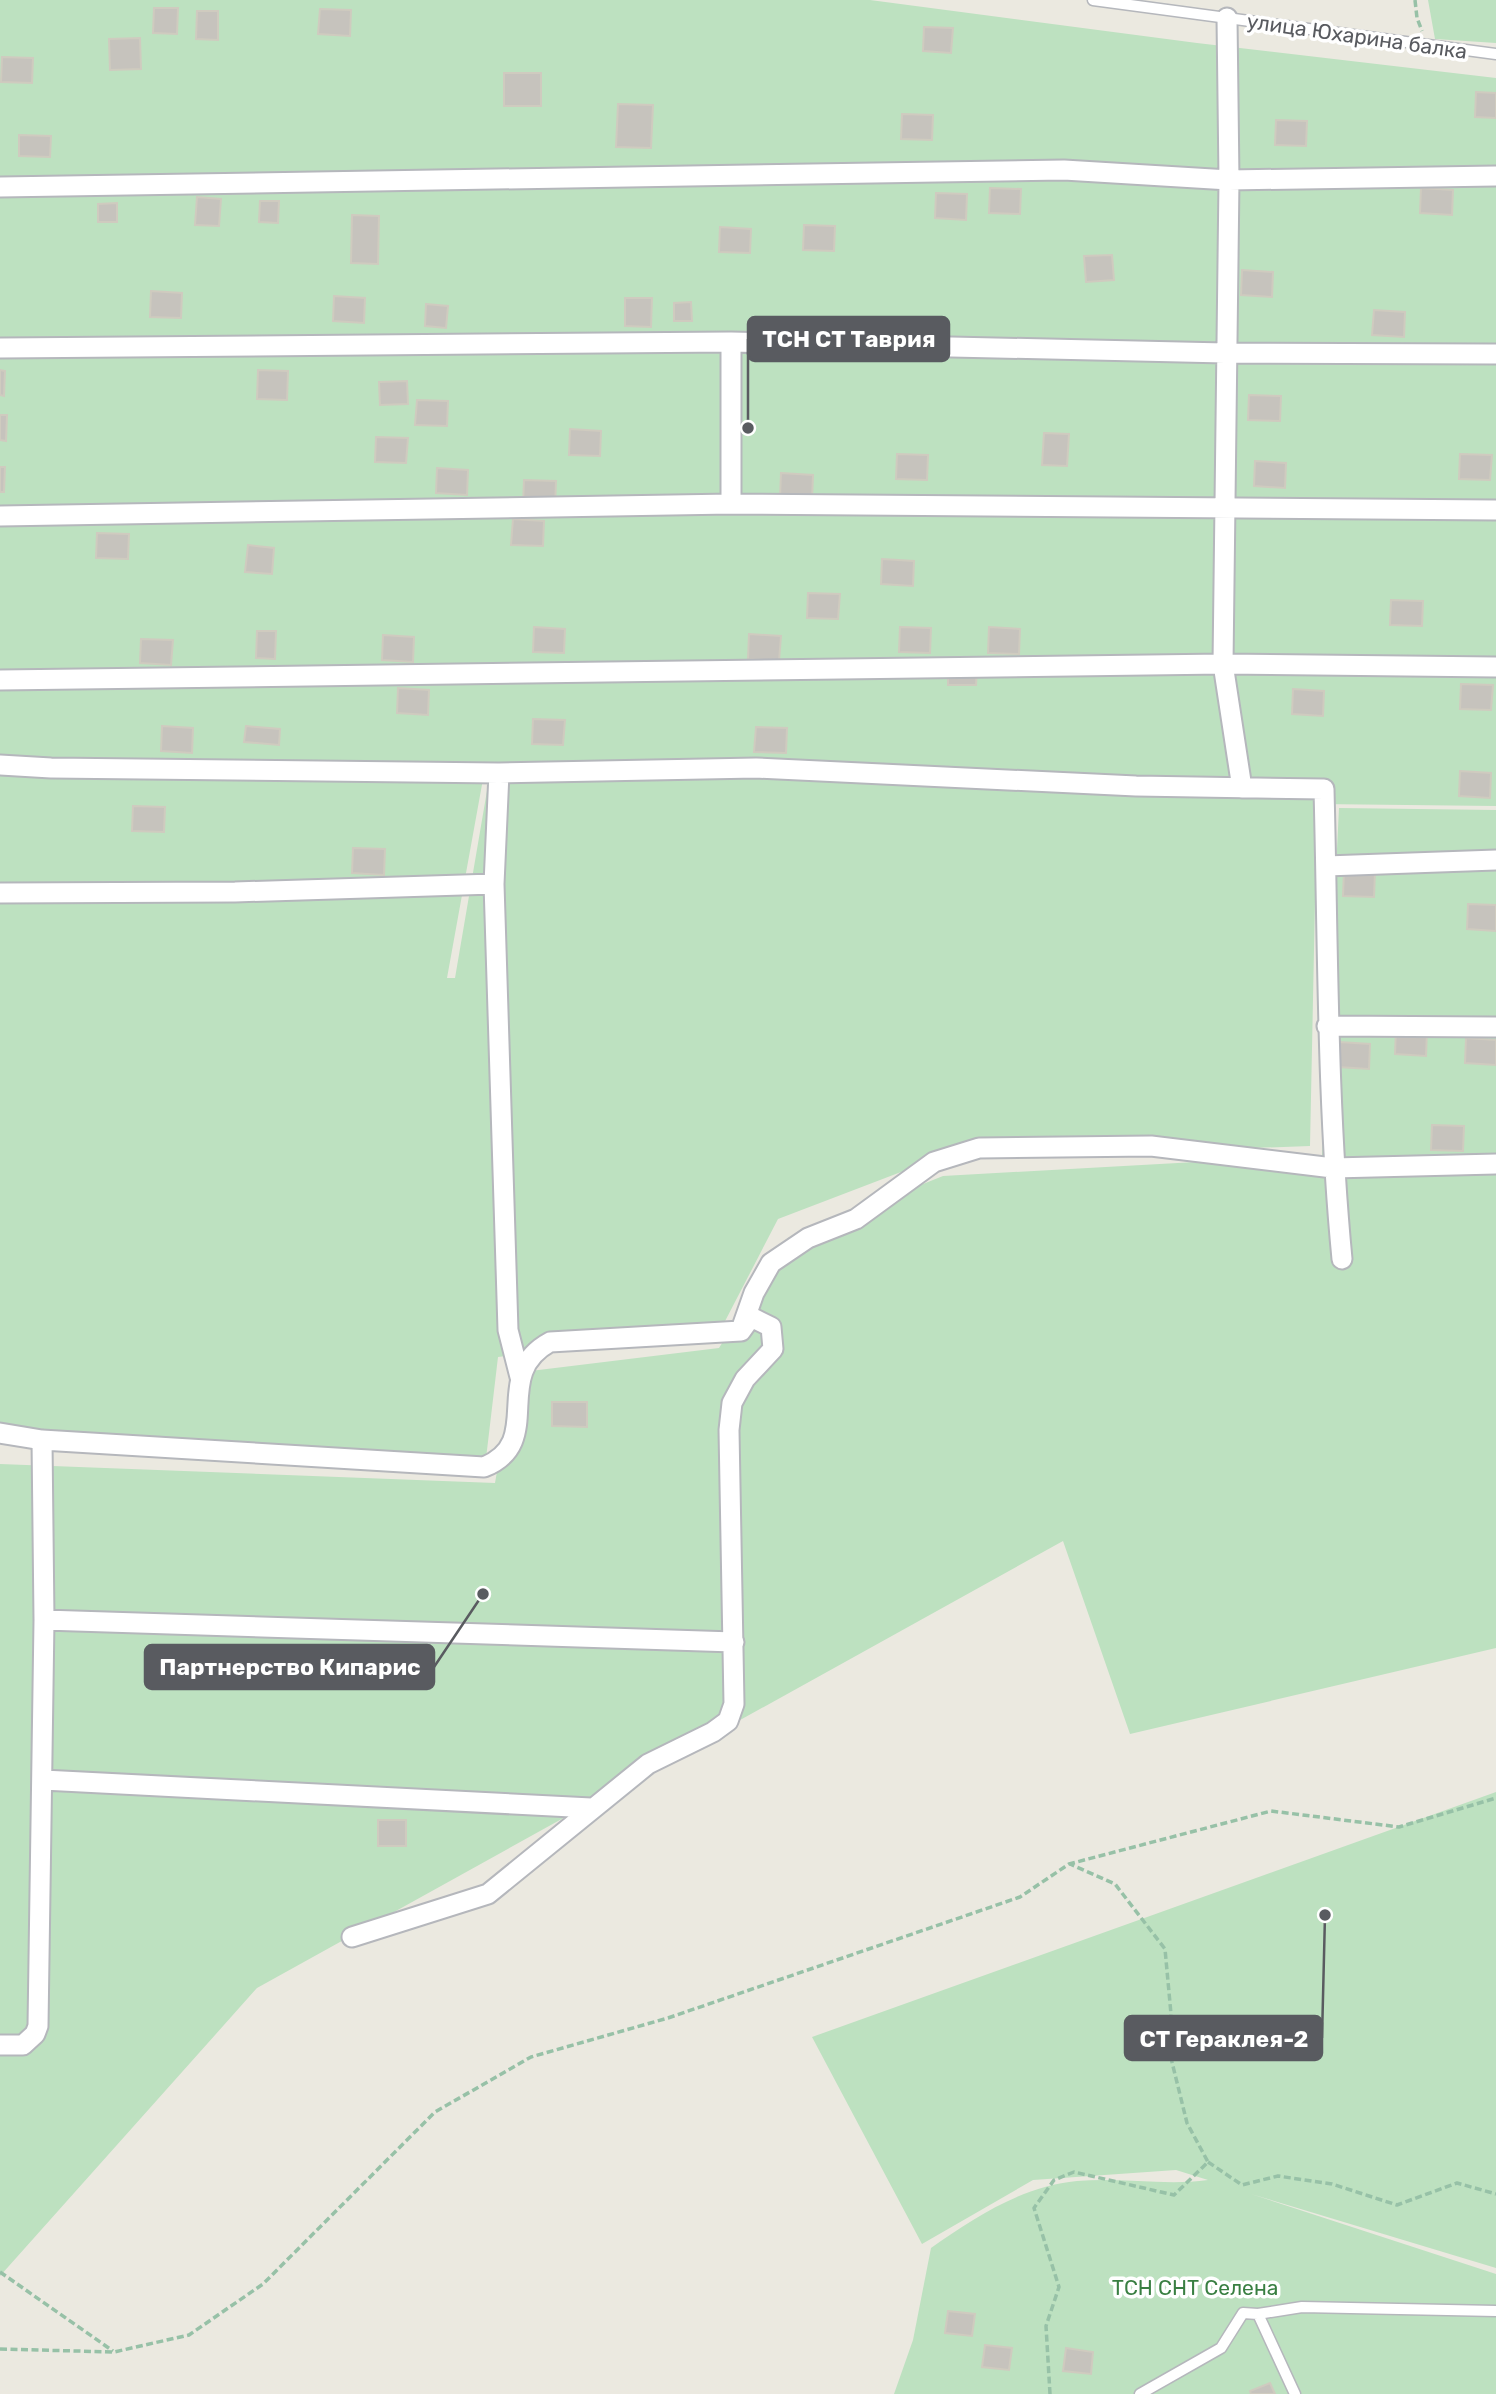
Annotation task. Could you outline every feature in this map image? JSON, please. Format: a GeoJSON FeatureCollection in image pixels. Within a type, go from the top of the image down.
{"type":"FeatureCollection","features":[{"type":"Feature","properties":{"kind":"street"},"geometry":{"type":"LineString","coordinates":[[1227,18],[1229,180],[1223,664],[1242,788]]}},
{"type":"Feature","properties":{"kind":"street"},"geometry":{"type":"LineString","coordinates":[[0,187],[1064,170],[1229,180],[1496,176]]}},
{"type":"Feature","properties":{"kind":"street"},"geometry":{"type":"LineString","coordinates":[[731,342],[731,504]]}},
{"type":"Feature","properties":{"kind":"street"},"geometry":{"type":"LineString","coordinates":[[0,348],[731,342],[1225,353],[1496,354]]}},
{"type":"Feature","properties":{"kind":"street"},"geometry":{"type":"LineString","coordinates":[[0,516],[731,504],[1496,510]]}},
{"type":"Feature","properties":{"kind":"street"},"geometry":{"type":"LineString","coordinates":[[0,680],[1223,664],[1496,667]]}},
{"type":"Feature","properties":{"kind":"street"},"geometry":{"type":"LineString","coordinates":[[0,765],[51,768],[499,773],[756,768],[1324,789],[1327,1026],[1333,1168],[1342,1259]]}},
{"type":"Feature","properties":{"kind":"street"},"geometry":{"type":"LineString","coordinates":[[499,773],[494,884],[508,1330],[520,1377]]}},
{"type":"Feature","properties":{"kind":"street"},"geometry":{"type":"LineString","coordinates":[[1326,866],[1496,860]]}},
{"type":"Feature","properties":{"kind":"street"},"geometry":{"type":"LineString","coordinates":[[0,893],[234,892],[494,884]]}},
{"type":"Feature","properties":{"kind":"street"},"geometry":{"type":"LineString","coordinates":[[1327,1026],[1496,1027]]}},
{"type":"Feature","properties":{"kind":"street"},"geometry":{"type":"LineString","coordinates":[[741,1331],[754,1293],[771,1263],[808,1238],[856,1219],[934,1162],[979,1148],[1151,1146],[1333,1168],[1496,1164]]}},
{"type":"Feature","properties":{"kind":"street"},"geometry":{"type":"LineString","coordinates":[[352,1937],[488,1894],[648,1764],[713,1732],[728,1721],[734,1704],[729,1430],[732,1403],[745,1379],[770,1356],[775,1342],[771,1327],[759,1318],[751,1317],[741,1331]]}},
{"type":"Feature","properties":{"kind":"street"},"geometry":{"type":"LineString","coordinates":[[0,1433],[42,1440],[484,1467],[496,1462],[513,1443],[520,1377],[526,1362],[536,1349],[550,1342],[741,1331]]}},
{"type":"Feature","properties":{"kind":"street"},"geometry":{"type":"LineString","coordinates":[[0,2045],[23,2045],[35,2034],[38,2026],[43,1780],[42,1440]]}},
{"type":"Feature","properties":{"kind":"street"},"geometry":{"type":"LineString","coordinates":[[44,1620],[734,1642]]}},
{"type":"Feature","properties":{"kind":"street"},"geometry":{"type":"LineString","coordinates":[[43,1780],[591,1808]]}},
{"type":"Feature","properties":{"kind":"lane","name":"улица Юхарина балка"},"geometry":{"type":"LineString","coordinates":[[1093,0],[1496,54]]}},
{"type":"Feature","properties":{"kind":"lane"},"geometry":{"type":"LineString","coordinates":[[1140,2394],[1221,2348],[1243,2313],[1258,2314],[1302,2307],[1496,2311]]}},
{"type":"Feature","properties":{"kind":"lane"},"geometry":{"type":"LineString","coordinates":[[1258,2314],[1295,2394]]}},
{"type":"Feature","properties":{"kind":"path"},"geometry":{"type":"LineString","coordinates":[[1415,0],[1417,18],[1428,45]]}},
{"type":"Feature","properties":{"kind":"path"},"geometry":{"type":"LineString","coordinates":[[0,2349],[114,2352],[189,2334],[263,2284],[435,2112],[531,2057],[668,2018],[1020,1897],[1069,1864],[1271,1811],[1399,1827],[1496,1798]]}},
{"type":"Feature","properties":{"kind":"path"},"geometry":{"type":"LineString","coordinates":[[1069,1864],[1115,1884],[1165,1949],[1171,2014],[1169,2050],[1187,2123],[1209,2162],[1242,2185],[1278,2176],[1332,2184],[1396,2205],[1457,2183],[1496,2194]]}},
{"type":"Feature","properties":{"kind":"path"},"geometry":{"type":"LineString","coordinates":[[1050,2394],[1046,2326],[1059,2287],[1034,2208],[1047,2189],[1054,2179],[1074,2172],[1174,2195],[1209,2162]]}},
{"type":"Feature","properties":{"kind":"path"},"geometry":{"type":"LineString","coordinates":[[0,2272],[114,2352]]}},
{"type":"Feature","properties":{"kind":"green space"},"geometry":{"type":"Polygon","coordinates":[[[0,0],[870,0],[1197,43],[1496,78],[1496,806],[1317,804],[1310,1146],[935,1159],[778,1219],[722,1327],[498,1357],[485,1467],[0,1438],[0,0]],[[483,779],[447,978],[455,978],[489,779],[483,779]]]}},
{"type":"Feature","properties":{"kind":"green space"},"geometry":{"type":"Polygon","coordinates":[[[1428,0],[1496,0],[1496,43],[1435,39],[1428,0]]]}},
{"type":"Feature","properties":{"kind":"green space"},"geometry":{"type":"Polygon","coordinates":[[[1339,808],[1496,810],[1496,1648],[1130,1734],[1063,1541],[257,1988],[0,2276],[0,1464],[495,1483],[514,1373],[719,1348],[788,1238],[943,1176],[1322,1155],[1339,808]]]}},
{"type":"Feature","properties":{"kind":"green space","name":"ТСН СНТ Селена"},"geometry":{"type":"Polygon","coordinates":[[[1496,1792],[1496,2268],[1251,2194],[1496,2274],[1496,2394],[894,2394],[913,2340],[931,2248],[948,2236],[1000,2205],[1057,2184],[1093,2180],[1208,2180],[1176,2170],[1033,2180],[922,2244],[812,2037],[1496,1792]]]}},
{"type":"Feature","properties":{"kind":"building"},"geometry":{"type":"Polygon","coordinates":[[[154,8],[178,8],[177,34],[153,33],[154,8]]]}},
{"type":"Feature","properties":{"kind":"building"},"geometry":{"type":"Polygon","coordinates":[[[320,9],[351,10],[350,36],[318,34],[320,9]]]}},
{"type":"Feature","properties":{"kind":"building"},"geometry":{"type":"Polygon","coordinates":[[[197,11],[218,11],[218,40],[196,39],[197,11]]]}},
{"type":"Feature","properties":{"kind":"building"},"geometry":{"type":"Polygon","coordinates":[[[924,27],[953,28],[951,53],[923,51],[924,27]]]}},
{"type":"Feature","properties":{"kind":"building"},"geometry":{"type":"Polygon","coordinates":[[[140,38],[141,69],[110,70],[109,39],[140,38]]]}},
{"type":"Feature","properties":{"kind":"building"},"geometry":{"type":"Polygon","coordinates":[[[2,57],[33,58],[32,83],[1,82],[2,57]]]}},
{"type":"Feature","properties":{"kind":"building"},"geometry":{"type":"Polygon","coordinates":[[[504,73],[541,73],[541,106],[504,106],[504,73]]]}},
{"type":"Feature","properties":{"kind":"building"},"geometry":{"type":"Polygon","coordinates":[[[1476,92],[1496,93],[1496,118],[1475,117],[1476,92]]]}},
{"type":"Feature","properties":{"kind":"building"},"geometry":{"type":"Polygon","coordinates":[[[618,104],[653,105],[651,148],[616,147],[618,104]]]}},
{"type":"Feature","properties":{"kind":"building"},"geometry":{"type":"Polygon","coordinates":[[[902,114],[933,115],[932,140],[901,139],[902,114]]]}},
{"type":"Feature","properties":{"kind":"building"},"geometry":{"type":"Polygon","coordinates":[[[1276,120],[1307,121],[1306,146],[1275,145],[1276,120]]]}},
{"type":"Feature","properties":{"kind":"building"},"geometry":{"type":"Polygon","coordinates":[[[19,135],[51,136],[50,157],[19,156],[19,135]]]}},
{"type":"Feature","properties":{"kind":"building"},"geometry":{"type":"Polygon","coordinates":[[[990,188],[1021,189],[1020,214],[989,213],[990,188]]]}},
{"type":"Feature","properties":{"kind":"building"},"geometry":{"type":"Polygon","coordinates":[[[1421,188],[1453,190],[1452,215],[1420,213],[1421,188]]]}},
{"type":"Feature","properties":{"kind":"building"},"geometry":{"type":"Polygon","coordinates":[[[936,193],[967,194],[966,220],[935,218],[936,193]]]}},
{"type":"Feature","properties":{"kind":"building"},"geometry":{"type":"Polygon","coordinates":[[[197,197],[221,199],[219,226],[195,225],[197,197]]]}},
{"type":"Feature","properties":{"kind":"building"},"geometry":{"type":"Polygon","coordinates":[[[260,201],[279,201],[278,223],[259,222],[260,201]]]}},
{"type":"Feature","properties":{"kind":"building"},"geometry":{"type":"Polygon","coordinates":[[[117,203],[117,222],[98,222],[98,204],[117,203]]]}},
{"type":"Feature","properties":{"kind":"building"},"geometry":{"type":"Polygon","coordinates":[[[352,215],[379,216],[378,264],[351,263],[352,215]]]}},
{"type":"Feature","properties":{"kind":"building"},"geometry":{"type":"Polygon","coordinates":[[[804,225],[835,226],[834,251],[803,250],[804,225]]]}},
{"type":"Feature","properties":{"kind":"building"},"geometry":{"type":"Polygon","coordinates":[[[720,227],[751,229],[750,253],[719,252],[720,227]]]}},
{"type":"Feature","properties":{"kind":"building"},"geometry":{"type":"Polygon","coordinates":[[[1112,255],[1114,280],[1086,282],[1084,256],[1112,255]]]}},
{"type":"Feature","properties":{"kind":"building"},"geometry":{"type":"Polygon","coordinates":[[[1242,270],[1273,272],[1272,297],[1241,295],[1242,270]]]}},
{"type":"Feature","properties":{"kind":"building"},"geometry":{"type":"Polygon","coordinates":[[[151,291],[182,293],[181,318],[150,317],[151,291]]]}},
{"type":"Feature","properties":{"kind":"building"},"geometry":{"type":"Polygon","coordinates":[[[334,296],[365,298],[364,323],[333,321],[334,296]]]}},
{"type":"Feature","properties":{"kind":"building"},"geometry":{"type":"Polygon","coordinates":[[[625,298],[652,298],[651,327],[625,326],[625,298]]]}},
{"type":"Feature","properties":{"kind":"building"},"geometry":{"type":"Polygon","coordinates":[[[691,302],[692,321],[674,321],[674,303],[691,302]]]}},
{"type":"Feature","properties":{"kind":"building"},"geometry":{"type":"Polygon","coordinates":[[[426,304],[448,306],[446,328],[425,326],[426,304]]]}},
{"type":"Feature","properties":{"kind":"building"},"geometry":{"type":"Polygon","coordinates":[[[1374,310],[1405,312],[1404,337],[1372,335],[1374,310]]]}},
{"type":"Feature","properties":{"kind":"building"},"geometry":{"type":"Polygon","coordinates":[[[0,370],[5,371],[4,396],[0,395],[0,370]]]}},
{"type":"Feature","properties":{"kind":"building"},"geometry":{"type":"Polygon","coordinates":[[[258,370],[288,371],[287,400],[257,399],[258,370]]]}},
{"type":"Feature","properties":{"kind":"building"},"geometry":{"type":"Polygon","coordinates":[[[407,381],[408,404],[380,405],[379,382],[407,381]]]}},
{"type":"Feature","properties":{"kind":"building"},"geometry":{"type":"Polygon","coordinates":[[[1249,395],[1281,396],[1280,421],[1248,420],[1249,395]]]}},
{"type":"Feature","properties":{"kind":"building"},"geometry":{"type":"Polygon","coordinates":[[[417,400],[448,401],[447,426],[415,425],[417,400]]]}},
{"type":"Feature","properties":{"kind":"building"},"geometry":{"type":"Polygon","coordinates":[[[0,415],[7,415],[6,441],[0,440],[0,415]]]}},
{"type":"Feature","properties":{"kind":"building"},"geometry":{"type":"Polygon","coordinates":[[[570,429],[601,431],[600,456],[569,455],[570,429]]]}},
{"type":"Feature","properties":{"kind":"building"},"geometry":{"type":"Polygon","coordinates":[[[1044,433],[1069,434],[1067,466],[1042,465],[1044,433]]]}},
{"type":"Feature","properties":{"kind":"building"},"geometry":{"type":"Polygon","coordinates":[[[376,437],[408,438],[406,463],[375,462],[376,437]]]}},
{"type":"Feature","properties":{"kind":"building"},"geometry":{"type":"Polygon","coordinates":[[[897,454],[928,455],[927,480],[896,479],[897,454]]]}},
{"type":"Feature","properties":{"kind":"building"},"geometry":{"type":"Polygon","coordinates":[[[1460,454],[1492,455],[1490,480],[1459,479],[1460,454]]]}},
{"type":"Feature","properties":{"kind":"building"},"geometry":{"type":"Polygon","coordinates":[[[1255,461],[1286,463],[1285,488],[1254,486],[1255,461]]]}},
{"type":"Feature","properties":{"kind":"building"},"geometry":{"type":"Polygon","coordinates":[[[0,467],[5,467],[4,492],[0,492],[0,467]]]}},
{"type":"Feature","properties":{"kind":"building"},"geometry":{"type":"Polygon","coordinates":[[[437,468],[468,470],[467,495],[436,493],[437,468]]]}},
{"type":"Feature","properties":{"kind":"building"},"geometry":{"type":"Polygon","coordinates":[[[781,473],[813,475],[812,500],[780,498],[781,473]]]}},
{"type":"Feature","properties":{"kind":"building"},"geometry":{"type":"Polygon","coordinates":[[[524,480],[556,481],[555,507],[523,505],[524,480]]]}},
{"type":"Feature","properties":{"kind":"building"},"geometry":{"type":"Polygon","coordinates":[[[513,519],[544,521],[543,546],[511,545],[513,519]]]}},
{"type":"Feature","properties":{"kind":"building"},"geometry":{"type":"Polygon","coordinates":[[[97,533],[129,534],[128,559],[96,558],[97,533]]]}},
{"type":"Feature","properties":{"kind":"building"},"geometry":{"type":"Polygon","coordinates":[[[248,545],[274,548],[272,574],[245,572],[248,545]]]}},
{"type":"Feature","properties":{"kind":"building"},"geometry":{"type":"Polygon","coordinates":[[[882,559],[914,561],[913,586],[881,584],[882,559]]]}},
{"type":"Feature","properties":{"kind":"building"},"geometry":{"type":"Polygon","coordinates":[[[808,593],[840,594],[838,619],[807,618],[808,593]]]}},
{"type":"Feature","properties":{"kind":"building"},"geometry":{"type":"Polygon","coordinates":[[[1391,600],[1423,601],[1422,626],[1390,625],[1391,600]]]}},
{"type":"Feature","properties":{"kind":"building"},"geometry":{"type":"Polygon","coordinates":[[[534,627],[565,629],[564,653],[533,652],[534,627]]]}},
{"type":"Feature","properties":{"kind":"building"},"geometry":{"type":"Polygon","coordinates":[[[900,627],[931,628],[930,653],[899,652],[900,627]]]}},
{"type":"Feature","properties":{"kind":"building"},"geometry":{"type":"Polygon","coordinates":[[[989,627],[1020,629],[1019,654],[988,653],[989,627]]]}},
{"type":"Feature","properties":{"kind":"building"},"geometry":{"type":"Polygon","coordinates":[[[257,631],[276,631],[275,659],[256,658],[257,631]]]}},
{"type":"Feature","properties":{"kind":"building"},"geometry":{"type":"Polygon","coordinates":[[[749,634],[781,636],[779,661],[748,659],[749,634]]]}},
{"type":"Feature","properties":{"kind":"building"},"geometry":{"type":"Polygon","coordinates":[[[383,635],[414,637],[413,662],[382,660],[383,635]]]}},
{"type":"Feature","properties":{"kind":"building"},"geometry":{"type":"Polygon","coordinates":[[[141,639],[173,640],[171,665],[140,663],[141,639]]]}},
{"type":"Feature","properties":{"kind":"building"},"geometry":{"type":"Polygon","coordinates":[[[948,669],[977,669],[976,685],[948,685],[948,669]]]}},
{"type":"Feature","properties":{"kind":"building"},"geometry":{"type":"Polygon","coordinates":[[[1461,684],[1493,685],[1491,710],[1460,709],[1461,684]]]}},
{"type":"Feature","properties":{"kind":"building"},"geometry":{"type":"Polygon","coordinates":[[[398,688],[429,690],[428,715],[397,713],[398,688]]]}},
{"type":"Feature","properties":{"kind":"building"},"geometry":{"type":"Polygon","coordinates":[[[1293,689],[1324,691],[1323,716],[1292,714],[1293,689]]]}},
{"type":"Feature","properties":{"kind":"building"},"geometry":{"type":"Polygon","coordinates":[[[533,719],[565,720],[563,745],[532,744],[533,719]]]}},
{"type":"Feature","properties":{"kind":"building"},"geometry":{"type":"Polygon","coordinates":[[[162,726],[193,728],[192,753],[161,751],[162,726]]]}},
{"type":"Feature","properties":{"kind":"building"},"geometry":{"type":"Polygon","coordinates":[[[246,726],[280,729],[279,745],[244,742],[246,726]]]}},
{"type":"Feature","properties":{"kind":"building"},"geometry":{"type":"Polygon","coordinates":[[[756,727],[787,728],[786,753],[754,752],[756,727]]]}},
{"type":"Feature","properties":{"kind":"building"},"geometry":{"type":"Polygon","coordinates":[[[1460,771],[1491,773],[1490,798],[1459,796],[1460,771]]]}},
{"type":"Feature","properties":{"kind":"building"},"geometry":{"type":"Polygon","coordinates":[[[133,806],[165,807],[164,832],[132,831],[133,806]]]}},
{"type":"Feature","properties":{"kind":"building"},"geometry":{"type":"Polygon","coordinates":[[[353,848],[385,849],[384,875],[352,873],[353,848]]]}},
{"type":"Feature","properties":{"kind":"building"},"geometry":{"type":"Polygon","coordinates":[[[1344,871],[1375,872],[1374,897],[1343,896],[1344,871]]]}},
{"type":"Feature","properties":{"kind":"building"},"geometry":{"type":"Polygon","coordinates":[[[1468,904],[1496,905],[1496,931],[1467,929],[1468,904]]]}},
{"type":"Feature","properties":{"kind":"building"},"geometry":{"type":"Polygon","coordinates":[[[1396,1029],[1427,1030],[1426,1056],[1395,1054],[1396,1029]]]}},
{"type":"Feature","properties":{"kind":"building"},"geometry":{"type":"Polygon","coordinates":[[[1466,1038],[1496,1040],[1496,1065],[1465,1063],[1466,1038]]]}},
{"type":"Feature","properties":{"kind":"building"},"geometry":{"type":"Polygon","coordinates":[[[1339,1042],[1370,1044],[1369,1069],[1338,1067],[1339,1042]]]}},
{"type":"Feature","properties":{"kind":"building"},"geometry":{"type":"Polygon","coordinates":[[[1432,1125],[1464,1126],[1463,1151],[1431,1150],[1432,1125]]]}},
{"type":"Feature","properties":{"kind":"building"},"geometry":{"type":"Polygon","coordinates":[[[552,1402],[587,1402],[587,1427],[552,1426],[552,1402]]]}},
{"type":"Feature","properties":{"kind":"building"},"geometry":{"type":"Polygon","coordinates":[[[378,1820],[406,1820],[406,1846],[378,1846],[378,1820]]]}},
{"type":"Feature","properties":{"kind":"building"},"geometry":{"type":"Polygon","coordinates":[[[948,2311],[975,2314],[972,2336],[945,2333],[948,2311]]]}},
{"type":"Feature","properties":{"kind":"building"},"geometry":{"type":"Polygon","coordinates":[[[985,2345],[1012,2348],[1009,2370],[982,2367],[985,2345]]]}},
{"type":"Feature","properties":{"kind":"building"},"geometry":{"type":"Polygon","coordinates":[[[1066,2348],[1093,2352],[1091,2374],[1063,2371],[1066,2348]]]}},
{"type":"Feature","properties":{"kind":"building"},"geometry":{"type":"Polygon","coordinates":[[[1270,2383],[1275,2394],[1251,2394],[1250,2391],[1270,2383]]]}},
{"type":"Feature","properties":{"kind":"place","name":"ТСН СТ Таврия"},"geometry":{"type":"Point","coordinates":[748,428]}},
{"type":"Feature","properties":{"kind":"place","name":"Партнерство Кипарис"},"geometry":{"type":"Point","coordinates":[483,1594]}},
{"type":"Feature","properties":{"kind":"place","name":"СТ Гераклея-2"},"geometry":{"type":"Point","coordinates":[1325,1915]}}]}
